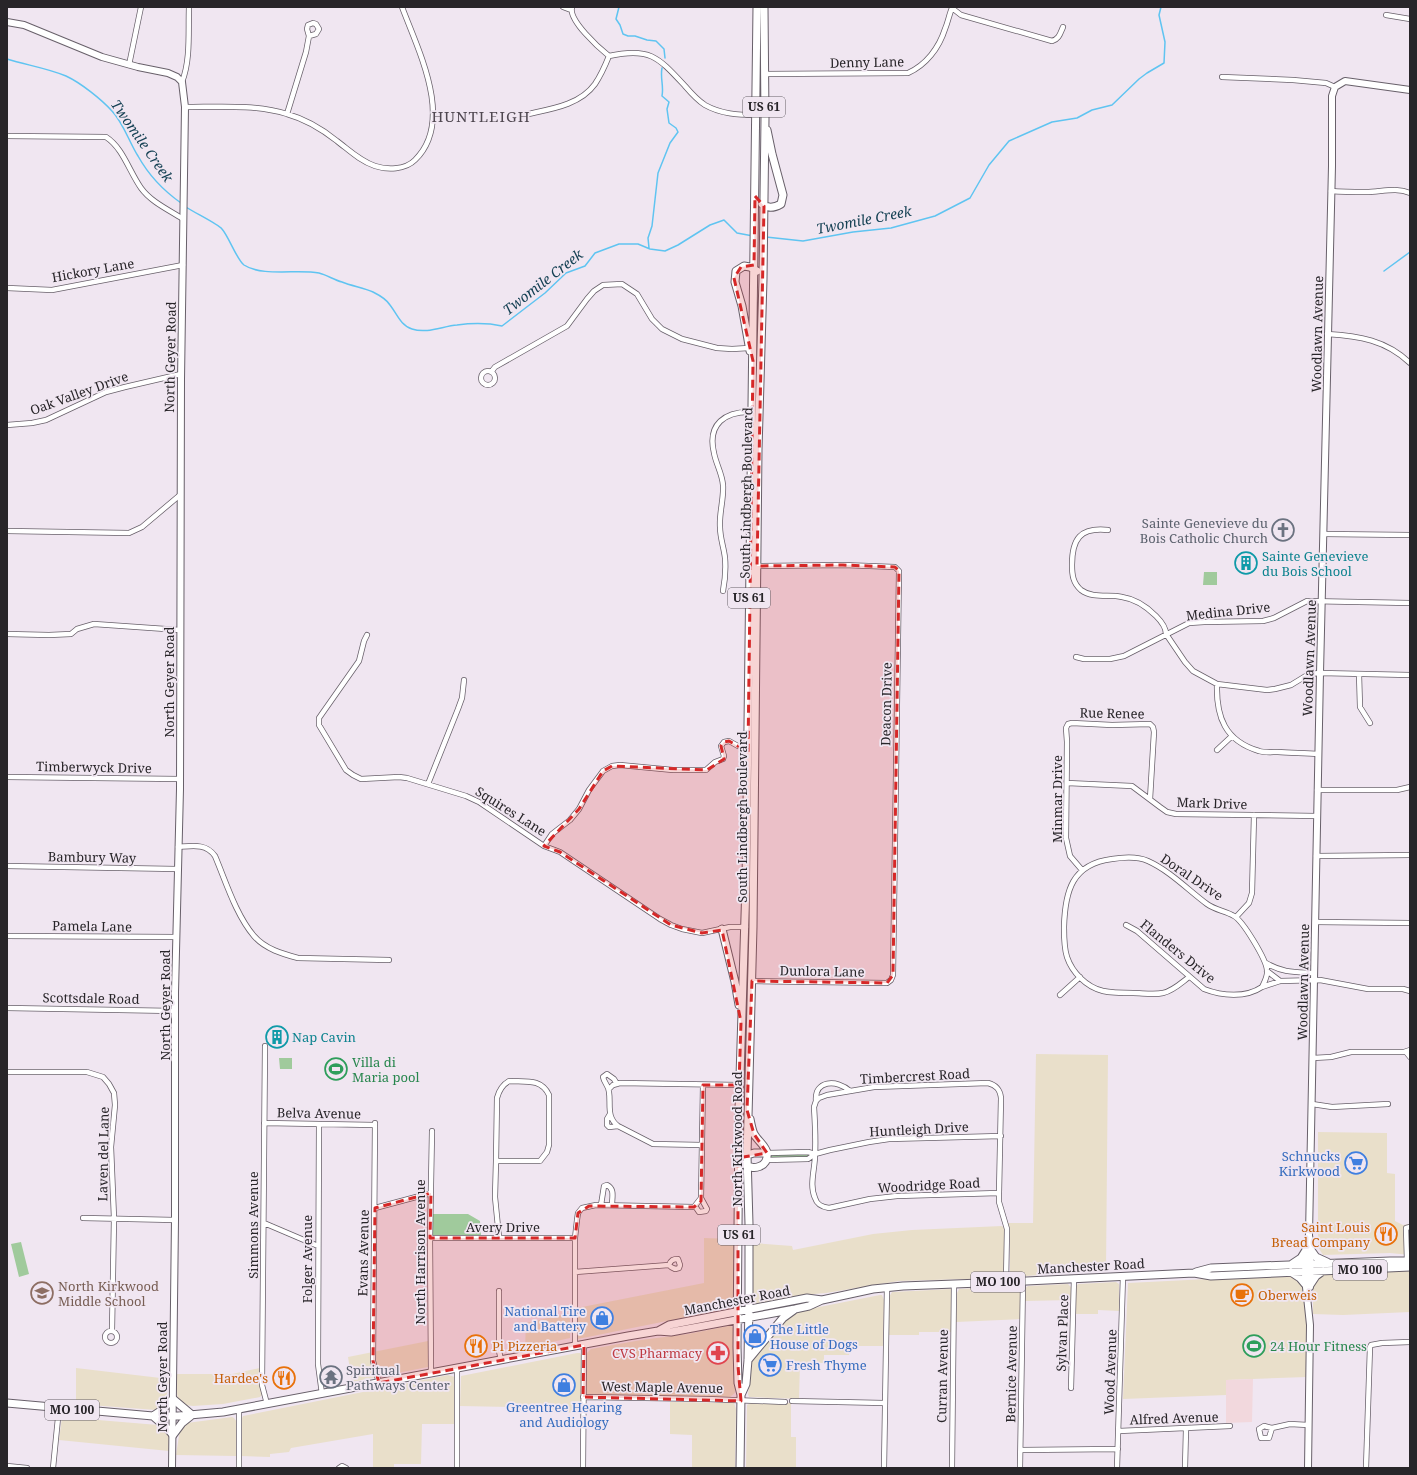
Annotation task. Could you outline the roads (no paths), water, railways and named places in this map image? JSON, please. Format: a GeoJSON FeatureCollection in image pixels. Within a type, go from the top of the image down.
{"type":"FeatureCollection","features":[{"type":"Feature","properties":{"kind":"main road","name":"South Lindbergh Boulevard"},"geometry":{"type":"LineString","coordinates":[[740,1050],[748,748],[757,7]]}},
{"type":"Feature","properties":{"kind":"main road","name":"South Lindbergh Boulevard"},"geometry":{"type":"LineString","coordinates":[[749,1051],[753,927],[757,566],[764,226],[764,7]]}},
{"type":"Feature","properties":{"kind":"main road"},"geometry":{"type":"LineString","coordinates":[[755,196],[764,206],[770,208],[781,204],[783,195],[764,118]]}},
{"type":"Feature","properties":{"kind":"main road"},"geometry":{"type":"LineString","coordinates":[[753,361],[749,348],[742,306],[734,278],[736,272],[741,267],[747,266],[758,272],[763,279]]}},
{"type":"Feature","properties":{"kind":"main road"},"geometry":{"type":"LineString","coordinates":[[722,929],[735,982],[741,1022]]}},
{"type":"Feature","properties":{"kind":"main road","name":"North Kirkwood Road"},"geometry":{"type":"LineString","coordinates":[[740,1050],[738,1159],[738,1383],[741,1398],[740,1468]]}},
{"type":"Feature","properties":{"kind":"main road","name":"North Kirkwood Road"},"geometry":{"type":"LineString","coordinates":[[741,1398],[746,1384],[748,1360],[750,1240],[747,1166],[747,1110],[749,1051]]}},
{"type":"Feature","properties":{"kind":"main road"},"geometry":{"type":"LineString","coordinates":[[747,1110],[754,1134],[766,1156]]}},
{"type":"Feature","properties":{"kind":"main road"},"geometry":{"type":"LineString","coordinates":[[754,1153],[766,1156],[760,1166],[751,1168],[738,1159],[754,1153]]}},
{"type":"Feature","properties":{"kind":"main road"},"geometry":{"type":"LineString","coordinates":[[1324,1271],[1316,1276],[1307,1285],[1291,1268],[1308,1250],[1316,1257],[1328,1263]]}},
{"type":"Feature","properties":{"kind":"main road","name":"Manchester Road"},"geometry":{"type":"LineString","coordinates":[[1308,1268],[1328,1263],[1409,1263]]}},
{"type":"Feature","properties":{"kind":"main road","name":"Manchester Road"},"geometry":{"type":"LineString","coordinates":[[7,1403],[173,1417],[239,1410],[658,1331],[671,1332],[738,1320],[809,1306],[822,1300],[887,1287],[1194,1273],[1212,1276],[1291,1268],[1308,1268],[1324,1271],[1409,1263]]}},
{"type":"Feature","properties":{"kind":"main road","name":"Manchester Road"},"geometry":{"type":"LineString","coordinates":[[658,1331],[669,1325],[807,1298],[822,1300]]}},
{"type":"Feature","properties":{"kind":"main road"},"geometry":{"type":"LineString","coordinates":[[748,1360],[783,1318],[795,1309]]}},
{"type":"Feature","properties":{"kind":"main road"},"geometry":{"type":"LineString","coordinates":[[173,1399],[192,1415],[182,1423],[173,1435],[153,1416],[162,1410],[173,1399]]}},
{"type":"Feature","properties":{"kind":"street"},"geometry":{"type":"LineString","coordinates":[[129,65],[141,7]]}},
{"type":"Feature","properties":{"kind":"street"},"geometry":{"type":"LineString","coordinates":[[7,22],[24,25],[102,57],[129,65],[168,73],[177,77],[182,82],[185,74],[188,53],[189,7]]}},
{"type":"Feature","properties":{"kind":"street"},"geometry":{"type":"LineString","coordinates":[[184,107],[261,109],[287,114],[323,130],[365,162],[384,169],[402,167],[412,162],[422,153],[429,137],[432,124],[432,103],[430,83],[427,72],[402,7]]}},
{"type":"Feature","properties":{"kind":"street"},"geometry":{"type":"LineString","coordinates":[[563,7],[571,9],[573,17],[583,30],[609,56]]}},
{"type":"Feature","properties":{"kind":"street","name":"Denny Lane"},"geometry":{"type":"LineString","coordinates":[[764,74],[908,73],[914,71],[933,54],[942,37],[952,8],[961,15],[1052,41],[1056,40],[1063,27]]}},
{"type":"Feature","properties":{"kind":"street"},"geometry":{"type":"LineString","coordinates":[[1386,15],[1410,19]]}},
{"type":"Feature","properties":{"kind":"street"},"geometry":{"type":"LineString","coordinates":[[287,114],[306,52],[309,36]]}},
{"type":"Feature","properties":{"kind":"street"},"geometry":{"type":"LineString","coordinates":[[609,56],[633,52],[654,57],[668,67],[693,95],[706,105],[719,111],[732,114],[756,115]]}},
{"type":"Feature","properties":{"kind":"street"},"geometry":{"type":"LineString","coordinates":[[528,114],[567,105],[586,94],[594,85],[609,56]]}},
{"type":"Feature","properties":{"kind":"street"},"geometry":{"type":"LineString","coordinates":[[1222,77],[1284,79],[1337,85],[1345,81],[1350,81],[1410,90]]}},
{"type":"Feature","properties":{"kind":"street","name":"North Geyer Road"},"geometry":{"type":"LineString","coordinates":[[172,1468],[175,1220],[175,1011],[180,779],[180,495],[184,107],[182,82]]}},
{"type":"Feature","properties":{"kind":"street","name":"Woodlawn Avenue"},"geometry":{"type":"LineString","coordinates":[[1308,1468],[1310,1330],[1307,1285],[1331,191],[1331,106],[1332,92],[1337,85]]}},
{"type":"Feature","properties":{"kind":"street"},"geometry":{"type":"LineString","coordinates":[[7,136],[106,137],[114,142],[141,188],[150,198],[183,216]]}},
{"type":"Feature","properties":{"kind":"street"},"geometry":{"type":"LineString","coordinates":[[1331,191],[1368,192],[1404,190],[1410,193]]}},
{"type":"Feature","properties":{"kind":"street","name":"Hickory Lane"},"geometry":{"type":"LineString","coordinates":[[7,288],[52,290],[183,265]]}},
{"type":"Feature","properties":{"kind":"street"},"geometry":{"type":"LineString","coordinates":[[491,372],[495,367],[568,326],[587,299],[594,291],[603,285],[622,284],[637,294],[652,319],[662,330],[682,339],[717,348],[732,350],[749,348]]}},
{"type":"Feature","properties":{"kind":"street"},"geometry":{"type":"LineString","coordinates":[[1327,334],[1352,336],[1376,341],[1402,356],[1410,363]]}},
{"type":"Feature","properties":{"kind":"street","name":"Oak Valley Drive"},"geometry":{"type":"LineString","coordinates":[[7,425],[46,420],[106,392],[181,374]]}},
{"type":"Feature","properties":{"kind":"street"},"geometry":{"type":"LineString","coordinates":[[723,591],[725,559],[720,528],[723,487],[722,472],[714,455],[712,440],[718,425],[726,417],[734,413],[752,412]]}},
{"type":"Feature","properties":{"kind":"street"},"geometry":{"type":"LineString","coordinates":[[7,531],[129,532],[142,527],[180,495]]}},
{"type":"Feature","properties":{"kind":"street"},"geometry":{"type":"LineString","coordinates":[[1108,530],[1098,529],[1082,533],[1075,540],[1072,551],[1072,576],[1076,584],[1081,590],[1088,594],[1097,596],[1123,597],[1143,604],[1159,618],[1166,629],[1166,634],[1193,671],[1217,684],[1271,690],[1291,685],[1309,674],[1410,674]]}},
{"type":"Feature","properties":{"kind":"street"},"geometry":{"type":"LineString","coordinates":[[1324,534],[1410,535]]}},
{"type":"Feature","properties":{"kind":"street","name":"Deacon Drive"},"geometry":{"type":"LineString","coordinates":[[757,566],[843,565],[895,567],[899,571],[891,980]]}},
{"type":"Feature","properties":{"kind":"street","name":"Medina Drive"},"geometry":{"type":"LineString","coordinates":[[1076,657],[1084,659],[1110,660],[1124,656],[1189,623],[1263,621],[1274,618],[1307,601],[1410,603]]}},
{"type":"Feature","properties":{"kind":"street"},"geometry":{"type":"LineString","coordinates":[[7,634],[70,634],[77,629],[94,624],[180,630]]}},
{"type":"Feature","properties":{"kind":"street","name":"Squires Lane"},"geometry":{"type":"LineString","coordinates":[[367,635],[358,661],[319,718],[319,725],[346,770],[361,779],[399,777],[428,784],[466,796],[479,802],[544,846],[560,852],[671,925],[702,933],[722,929],[753,927]]}},
{"type":"Feature","properties":{"kind":"street"},"geometry":{"type":"LineString","coordinates":[[1359,674],[1360,707],[1370,723]]}},
{"type":"Feature","properties":{"kind":"street"},"geometry":{"type":"LineString","coordinates":[[428,784],[462,698],[464,680]]}},
{"type":"Feature","properties":{"kind":"street"},"geometry":{"type":"LineString","coordinates":[[1217,684],[1216,700],[1218,712],[1224,726],[1232,736],[1245,745],[1260,752],[1318,754]]}},
{"type":"Feature","properties":{"kind":"street","name":"Minmar Drive"},"geometry":{"type":"LineString","coordinates":[[1068,724],[1066,728],[1068,742],[1066,838],[1070,856],[1082,870]]}},
{"type":"Feature","properties":{"kind":"street","name":"Rue Renee"},"geometry":{"type":"LineString","coordinates":[[1068,724],[1150,724],[1153,726],[1154,732],[1150,799]]}},
{"type":"Feature","properties":{"kind":"street"},"geometry":{"type":"LineString","coordinates":[[1217,750],[1232,736]]}},
{"type":"Feature","properties":{"kind":"street"},"geometry":{"type":"LineString","coordinates":[[544,846],[552,834],[570,820],[579,809],[589,790],[603,771],[612,766],[620,765],[672,770],[706,770],[715,762],[723,759],[724,756],[721,746],[724,742],[729,741],[738,746],[748,748]]}},
{"type":"Feature","properties":{"kind":"street","name":"Timberwyck Drive"},"geometry":{"type":"LineString","coordinates":[[7,777],[180,779]]}},
{"type":"Feature","properties":{"kind":"street","name":"Mark Drive"},"geometry":{"type":"LineString","coordinates":[[1067,783],[1132,786],[1160,808],[1176,814],[1317,816]]}},
{"type":"Feature","properties":{"kind":"street"},"geometry":{"type":"LineString","coordinates":[[1317,790],[1397,790],[1410,787]]}},
{"type":"Feature","properties":{"kind":"street"},"geometry":{"type":"LineString","coordinates":[[1236,917],[1249,903],[1252,892],[1254,815]]}},
{"type":"Feature","properties":{"kind":"street"},"geometry":{"type":"LineString","coordinates":[[178,847],[203,847],[211,850],[215,856],[242,920],[255,937],[271,949],[284,955],[298,958],[389,960]]}},
{"type":"Feature","properties":{"kind":"street"},"geometry":{"type":"LineString","coordinates":[[1316,856],[1410,855]]}},
{"type":"Feature","properties":{"kind":"street","name":"Doral Drive"},"geometry":{"type":"LineString","coordinates":[[1082,870],[1098,861],[1123,857],[1147,861],[1166,871],[1209,905],[1236,917],[1255,943],[1266,963]]}},
{"type":"Feature","properties":{"kind":"street","name":"Bambury Way"},"geometry":{"type":"LineString","coordinates":[[7,866],[178,869]]}},
{"type":"Feature","properties":{"kind":"street"},"geometry":{"type":"LineString","coordinates":[[1082,870],[1069,889],[1064,916],[1066,956],[1080,978],[1090,986],[1102,991],[1119,993],[1163,993],[1176,987],[1189,977]]}},
{"type":"Feature","properties":{"kind":"street"},"geometry":{"type":"LineString","coordinates":[[1315,922],[1410,923]]}},
{"type":"Feature","properties":{"kind":"street","name":"Flanders Drive"},"geometry":{"type":"LineString","coordinates":[[1126,925],[1137,931],[1204,989],[1221,994],[1251,993],[1262,987],[1280,981],[1326,980],[1368,989],[1409,989]]}},
{"type":"Feature","properties":{"kind":"street","name":"Pamela Lane"},"geometry":{"type":"LineString","coordinates":[[7,936],[176,937]]}},
{"type":"Feature","properties":{"kind":"street"},"geometry":{"type":"LineString","coordinates":[[1262,987],[1267,976],[1266,963]]}},
{"type":"Feature","properties":{"kind":"street"},"geometry":{"type":"LineString","coordinates":[[1266,963],[1280,971],[1314,973]]}},
{"type":"Feature","properties":{"kind":"street"},"geometry":{"type":"LineString","coordinates":[[1267,971],[1280,981]]}},
{"type":"Feature","properties":{"kind":"street"},"geometry":{"type":"LineString","coordinates":[[1060,995],[1080,978]]}},
{"type":"Feature","properties":{"kind":"street","name":"Dunlora Lane"},"geometry":{"type":"LineString","coordinates":[[752,981],[887,983],[891,980]]}},
{"type":"Feature","properties":{"kind":"street","name":"Scottsdale Road"},"geometry":{"type":"LineString","coordinates":[[7,1008],[175,1011]]}},
{"type":"Feature","properties":{"kind":"street","name":"Simmons Avenue"},"geometry":{"type":"LineString","coordinates":[[265,1046],[262,1385],[267,1404]]}},
{"type":"Feature","properties":{"kind":"street"},"geometry":{"type":"LineString","coordinates":[[1312,1058],[1331,1057],[1351,1052],[1408,1051],[1410,1057]]}},
{"type":"Feature","properties":{"kind":"street","name":"Laven del Lane"},"geometry":{"type":"LineString","coordinates":[[7,1072],[87,1072],[103,1077],[114,1093],[115,1097],[111,1147],[114,1218],[112,1331]]}},
{"type":"Feature","properties":{"kind":"street"},"geometry":{"type":"LineString","coordinates":[[617,1084],[607,1074],[604,1076],[604,1081],[609,1089],[610,1114],[618,1126],[653,1144],[702,1145]]}},
{"type":"Feature","properties":{"kind":"street"},"geometry":{"type":"LineString","coordinates":[[496,1161],[540,1161],[547,1152],[549,1145],[549,1095],[542,1085],[536,1082],[509,1081],[504,1084],[499,1091],[497,1098],[495,1197],[499,1237]]}},
{"type":"Feature","properties":{"kind":"street"},"geometry":{"type":"LineString","coordinates":[[816,1154],[814,1107],[817,1089],[823,1085],[835,1083],[842,1085],[850,1091]]}},
{"type":"Feature","properties":{"kind":"street","name":"Timbercrest Road"},"geometry":{"type":"LineString","coordinates":[[816,1101],[827,1095],[874,1087],[988,1083],[997,1087],[1000,1093],[1001,1136]]}},
{"type":"Feature","properties":{"kind":"street"},"geometry":{"type":"LineString","coordinates":[[609,1089],[613,1085],[617,1084],[740,1085]]}},
{"type":"Feature","properties":{"kind":"street"},"geometry":{"type":"LineString","coordinates":[[695,1206],[699,1212],[706,1211],[707,1209],[701,1198],[703,1085]]}},
{"type":"Feature","properties":{"kind":"street"},"geometry":{"type":"LineString","coordinates":[[1312,1104],[1343,1106],[1359,1104],[1388,1104]]}},
{"type":"Feature","properties":{"kind":"street"},"geometry":{"type":"LineString","coordinates":[[610,1114],[607,1118],[608,1126],[618,1126]]}},
{"type":"Feature","properties":{"kind":"street","name":"Belva Avenue"},"geometry":{"type":"LineString","coordinates":[[264,1123],[375,1124]]}},
{"type":"Feature","properties":{"kind":"street","name":"Folger Avenue"},"geometry":{"type":"LineString","coordinates":[[319,1124],[318,1364],[322,1394]]}},
{"type":"Feature","properties":{"kind":"street","name":"Evans Avenue"},"geometry":{"type":"LineString","coordinates":[[375,1124],[373,1362],[379,1383]]}},
{"type":"Feature","properties":{"kind":"street","name":"North Harrison Avenue"},"geometry":{"type":"LineString","coordinates":[[431,1374],[430,1238],[432,1132]]}},
{"type":"Feature","properties":{"kind":"street"},"geometry":{"type":"LineString","coordinates":[[1001,1136],[999,1202],[1007,1229],[1006,1282]]}},
{"type":"Feature","properties":{"kind":"street","name":"Huntleigh Drive"},"geometry":{"type":"LineString","coordinates":[[766,1156],[808,1159],[816,1154],[889,1139],[1001,1136]]}},
{"type":"Feature","properties":{"kind":"street","name":"Woodridge Road"},"geometry":{"type":"LineString","coordinates":[[816,1154],[813,1189],[815,1199],[818,1204],[823,1207],[829,1208],[870,1199],[897,1196],[999,1193]]}},
{"type":"Feature","properties":{"kind":"street"},"geometry":{"type":"LineString","coordinates":[[601,1205],[604,1186],[607,1185],[613,1190],[612,1205]]}},
{"type":"Feature","properties":{"kind":"street"},"geometry":{"type":"LineString","coordinates":[[375,1208],[431,1193]]}},
{"type":"Feature","properties":{"kind":"street"},"geometry":{"type":"LineString","coordinates":[[695,1206],[701,1198]]}},
{"type":"Feature","properties":{"kind":"street"},"geometry":{"type":"LineString","coordinates":[[575,1346],[575,1238],[578,1213],[582,1208],[601,1205],[695,1206]]}},
{"type":"Feature","properties":{"kind":"street"},"geometry":{"type":"LineString","coordinates":[[83,1218],[175,1220]]}},
{"type":"Feature","properties":{"kind":"street"},"geometry":{"type":"LineString","coordinates":[[264,1223],[318,1246]]}},
{"type":"Feature","properties":{"kind":"street"},"geometry":{"type":"LineString","coordinates":[[1409,1263],[1406,1228],[1410,1227]]}},
{"type":"Feature","properties":{"kind":"street","name":"Avery Drive"},"geometry":{"type":"LineString","coordinates":[[430,1238],[575,1238]]}},
{"type":"Feature","properties":{"kind":"street"},"geometry":{"type":"LineString","coordinates":[[575,1272],[669,1265]]}},
{"type":"Feature","properties":{"kind":"street","name":"Wood Avenue"},"geometry":{"type":"LineString","coordinates":[[1117,1468],[1122,1276]]}},
{"type":"Feature","properties":{"kind":"street","name":"Sylvan Place"},"geometry":{"type":"LineString","coordinates":[[1071,1388],[1074,1278]]}},
{"type":"Feature","properties":{"kind":"street","name":"Bernice Avenue"},"geometry":{"type":"LineString","coordinates":[[1020,1468],[1023,1281]]}},
{"type":"Feature","properties":{"kind":"street","name":"Curran Avenue"},"geometry":{"type":"LineString","coordinates":[[952,1468],[954,1284]]}},
{"type":"Feature","properties":{"kind":"street"},"geometry":{"type":"LineString","coordinates":[[884,1468],[887,1287]]}},
{"type":"Feature","properties":{"kind":"street"},"geometry":{"type":"LineString","coordinates":[[498,1291],[499,1351],[501,1360]]}},
{"type":"Feature","properties":{"kind":"street"},"geometry":{"type":"LineString","coordinates":[[1366,1468],[1369,1351],[1371,1345],[1410,1342]]}},
{"type":"Feature","properties":{"kind":"street"},"geometry":{"type":"LineString","coordinates":[[582,1468],[584,1345]]}},
{"type":"Feature","properties":{"kind":"street"},"geometry":{"type":"LineString","coordinates":[[457,1369],[457,1468]]}},
{"type":"Feature","properties":{"kind":"street","name":"West Maple Avenue"},"geometry":{"type":"LineString","coordinates":[[583,1397],[741,1398],[785,1402]]}},
{"type":"Feature","properties":{"kind":"street"},"geometry":{"type":"LineString","coordinates":[[792,1401],[884,1403]]}},
{"type":"Feature","properties":{"kind":"street"},"geometry":{"type":"LineString","coordinates":[[53,1468],[59,1408]]}},
{"type":"Feature","properties":{"kind":"street"},"geometry":{"type":"LineString","coordinates":[[238,1468],[239,1410]]}},
{"type":"Feature","properties":{"kind":"street"},"geometry":{"type":"LineString","coordinates":[[1272,1428],[1290,1424],[1308,1425]]}},
{"type":"Feature","properties":{"kind":"street","name":"Alfred Avenue"},"geometry":{"type":"LineString","coordinates":[[1119,1431],[1230,1426]]}},
{"type":"Feature","properties":{"kind":"street"},"geometry":{"type":"LineString","coordinates":[[1185,1468],[1186,1429]]}},
{"type":"Feature","properties":{"kind":"street"},"geometry":{"type":"LineString","coordinates":[[1021,1450],[1118,1449]]}},
{"type":"Feature","properties":{"kind":"street"},"geometry":{"type":"LineString","coordinates":[[7,1466],[27,1468]]}},
{"type":"Feature","properties":{"kind":"street"},"geometry":{"type":"LineString","coordinates":[[339,1468],[342,1466],[346,1468]]}},
{"type":"Feature","properties":{"kind":"water","name":"Villa di Maria pool"},"geometry":{"type":"Polygon","coordinates":[[[330,1062],[342,1062],[341,1075],[329,1075],[330,1062]]]}},
{"type":"Feature","properties":{"kind":"waterway"},"geometry":{"type":"LineString","coordinates":[[619,7],[616,19],[623,34],[656,41],[664,49],[665,58]]}},
{"type":"Feature","properties":{"kind":"waterway","name":"Twomile Creek"},"geometry":{"type":"LineString","coordinates":[[766,237],[803,241],[853,232],[891,228],[935,216],[970,198],[989,165],[1009,141],[1052,122],[1077,118],[1092,110],[1112,105],[1139,79],[1164,63],[1165,42],[1159,15],[1161,7]]}},
{"type":"Feature","properties":{"kind":"waterway","name":"Twomile Creek"},"geometry":{"type":"LineString","coordinates":[[7,59],[66,76],[97,96],[116,116],[142,163],[152,176],[163,188],[181,203]]}},
{"type":"Feature","properties":{"kind":"waterway"},"geometry":{"type":"LineString","coordinates":[[649,248],[648,238],[652,226],[658,173],[670,143],[678,132],[676,128],[669,123],[667,109],[669,102],[662,96],[662,68]]}},
{"type":"Feature","properties":{"kind":"waterway","name":"Twomile Creek"},"geometry":{"type":"LineString","coordinates":[[186,207],[222,229],[244,265],[260,271],[319,273],[369,291],[387,301],[405,325],[412,329],[423,331],[469,324],[502,326],[545,293],[566,273],[585,266],[595,253],[619,244],[638,244],[650,249],[665,251],[678,245],[710,225],[724,220],[737,233],[753,236]]}},
{"type":"Feature","properties":{"kind":"waterway"},"geometry":{"type":"LineString","coordinates":[[1384,271],[1410,252]]}},
{"type":"Feature","properties":{"kind":"place","name":"Sainte Genevieve du Bois Catholic Church"},"geometry":{"type":"Point","coordinates":[1283,530]}},
{"type":"Feature","properties":{"kind":"place","name":"Sainte Genevieve du Bois School"},"geometry":{"type":"Point","coordinates":[1246,563]}},
{"type":"Feature","properties":{"kind":"place","name":"Nap Cavin"},"geometry":{"type":"Point","coordinates":[277,1037]}},
{"type":"Feature","properties":{"kind":"place","name":"Villa di Maria pool"},"geometry":{"type":"Point","coordinates":[336,1069]}},
{"type":"Feature","properties":{"kind":"place","name":"Schnucks Kirkwood"},"geometry":{"type":"Point","coordinates":[1356,1163]}},
{"type":"Feature","properties":{"kind":"place","name":"Saint Louis Bread Company"},"geometry":{"type":"Point","coordinates":[1386,1234]}},
{"type":"Feature","properties":{"kind":"place","name":"North Kirkwood Middle School"},"geometry":{"type":"Point","coordinates":[42,1293]}},
{"type":"Feature","properties":{"kind":"place","name":"Oberweis"},"geometry":{"type":"Point","coordinates":[1242,1295]}},
{"type":"Feature","properties":{"kind":"place","name":"National Tire and Battery"},"geometry":{"type":"Point","coordinates":[602,1318]}},
{"type":"Feature","properties":{"kind":"place","name":"The Little House of Dogs"},"geometry":{"type":"Point","coordinates":[755,1336]}},
{"type":"Feature","properties":{"kind":"place","name":"Pi Pizzeria"},"geometry":{"type":"Point","coordinates":[476,1346]}},
{"type":"Feature","properties":{"kind":"place","name":"24 Hour Fitness"},"geometry":{"type":"Point","coordinates":[1254,1346]}},
{"type":"Feature","properties":{"kind":"place","name":"CVS Pharmacy"},"geometry":{"type":"Point","coordinates":[718,1353]}},
{"type":"Feature","properties":{"kind":"place","name":"Fresh Thyme"},"geometry":{"type":"Point","coordinates":[770,1365]}},
{"type":"Feature","properties":{"kind":"place","name":"Spiritual Pathways Center"},"geometry":{"type":"Point","coordinates":[331,1377]}},
{"type":"Feature","properties":{"kind":"place","name":"Hardee's"},"geometry":{"type":"Point","coordinates":[284,1378]}},
{"type":"Feature","properties":{"kind":"place","name":"Greentree Hearing and Audiology"},"geometry":{"type":"Point","coordinates":[564,1385]}},
{"type":"Feature","properties":{"kind":"district","name":"HUNTLEIGH"},"geometry":{"type":"Point","coordinates":[481,117]}}]}
